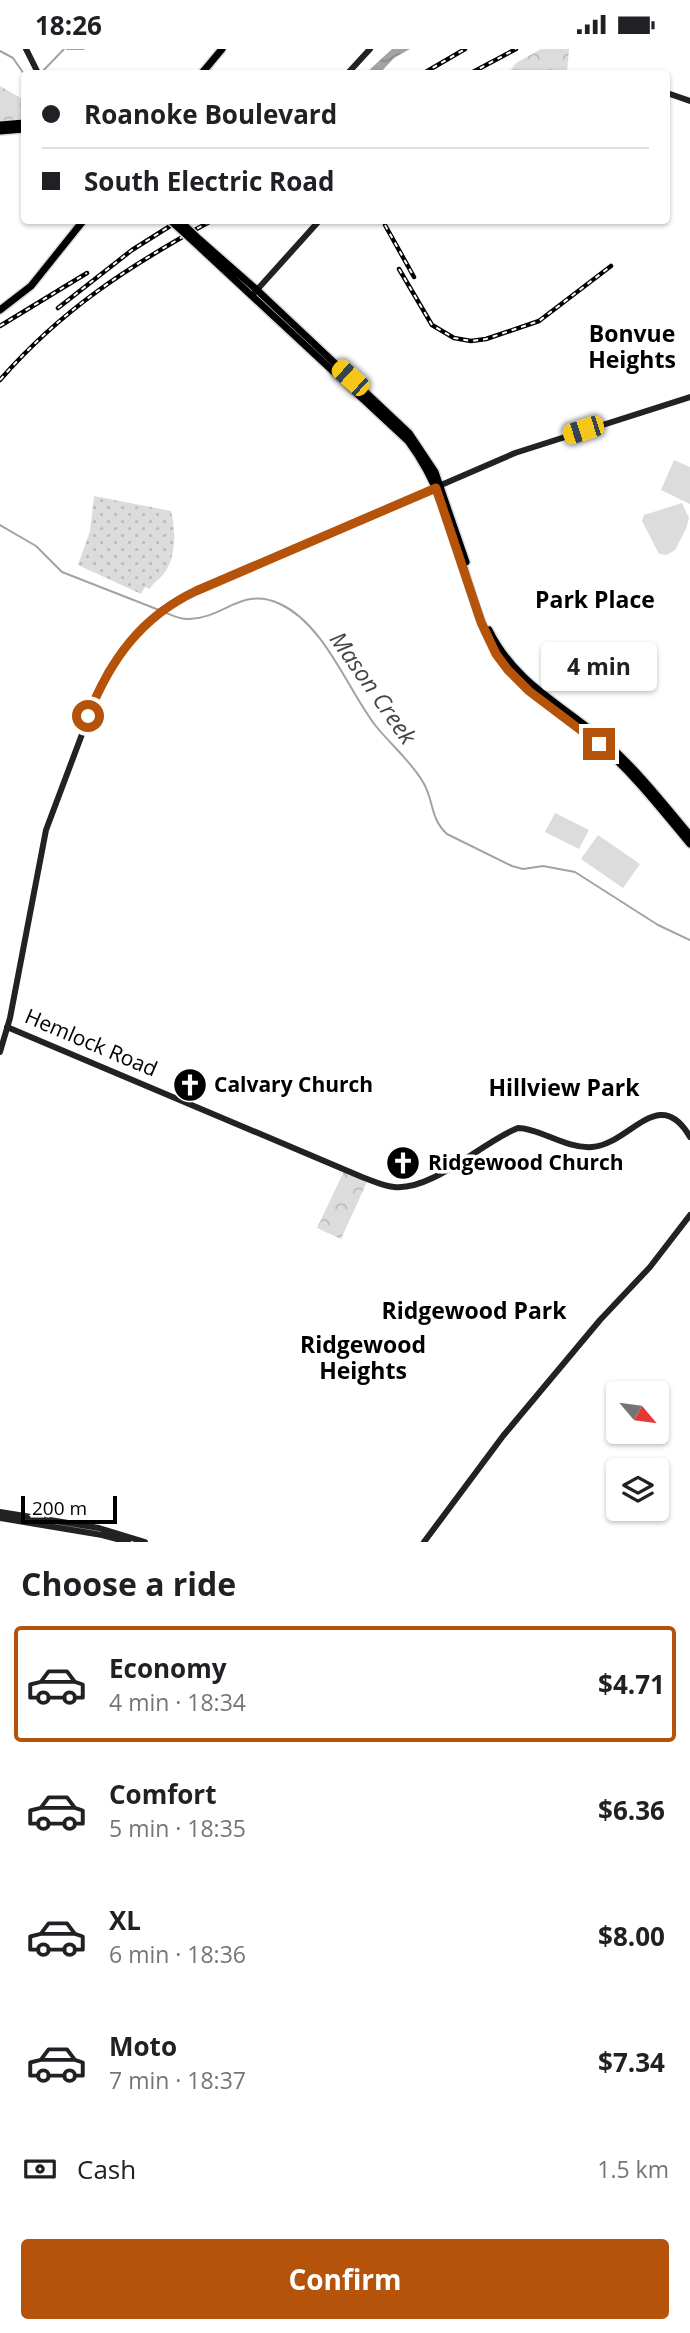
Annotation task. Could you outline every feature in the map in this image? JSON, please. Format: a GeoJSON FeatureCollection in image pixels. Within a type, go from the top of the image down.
{"type":"FeatureCollection","features":[{"type":"Feature","properties":{"kind":"main road"},"geometry":{"type":"LineString","coordinates":[[204,70],[222,49]]}},
{"type":"Feature","properties":{"kind":"main road"},"geometry":{"type":"LineString","coordinates":[[0,125],[21,123]]}},
{"type":"Feature","properties":{"kind":"main road"},"geometry":{"type":"LineString","coordinates":[[0,131],[21,129]]}},
{"type":"Feature","properties":{"kind":"main road"},"geometry":{"type":"LineString","coordinates":[[0,310],[31,286],[81,224]]}},
{"type":"Feature","properties":{"kind":"main road"},"geometry":{"type":"LineString","coordinates":[[175,224],[255,293],[402,435],[439,487],[485,621],[506,658],[528,683],[587,726],[616,752],[690,835]]}},
{"type":"Feature","properties":{"kind":"main road"},"geometry":{"type":"LineString","coordinates":[[183,224],[197,241]]}},
{"type":"Feature","properties":{"kind":"main road"},"geometry":{"type":"LineString","coordinates":[[439,487],[481,622],[503,664],[529,691],[615,757],[690,844]]}},
{"type":"Feature","properties":{"kind":"street"},"geometry":{"type":"LineString","coordinates":[[26,49],[36,70]]}},
{"type":"Feature","properties":{"kind":"street"},"geometry":{"type":"LineString","coordinates":[[351,70],[370,49]]}},
{"type":"Feature","properties":{"kind":"street"},"geometry":{"type":"LineString","coordinates":[[670,94],[690,101]]}},
{"type":"Feature","properties":{"kind":"street"},"geometry":{"type":"LineString","coordinates":[[255,293],[316,224]]}},
{"type":"Feature","properties":{"kind":"street"},"geometry":{"type":"LineString","coordinates":[[0,1052],[49,818],[107,674],[125,646],[153,617],[196,591],[533,446],[690,397]]}},
{"type":"Feature","properties":{"kind":"street","name":"Hemlock Road"},"geometry":{"type":"LineString","coordinates":[[7,1027],[362,1177],[395,1187],[431,1177],[518,1128],[578,1146],[596,1147],[646,1119],[664,1114],[678,1121],[690,1137]]}},
{"type":"Feature","properties":{"kind":"street"},"geometry":{"type":"LineString","coordinates":[[424,1542],[503,1436],[600,1320],[650,1267],[690,1215]]}},
{"type":"Feature","properties":{"kind":"street"},"geometry":{"type":"LineString","coordinates":[[0,1512],[109,1530],[145,1542]]}},
{"type":"Feature","properties":{"kind":"street"},"geometry":{"type":"LineString","coordinates":[[0,1518],[128,1542]]}},
{"type":"Feature","properties":{"kind":"green space"},"geometry":{"type":"Polygon","coordinates":[[[541,49],[569,49],[567,70],[510,70],[516,63],[541,49]]]}},
{"type":"Feature","properties":{"kind":"green space"},"geometry":{"type":"Polygon","coordinates":[[[0,86],[21,98],[21,121],[0,123],[0,86]]]}},
{"type":"Feature","properties":{"kind":"green space"},"geometry":{"type":"Polygon","coordinates":[[[674,460],[690,467],[690,504],[661,490],[674,460]]]}},
{"type":"Feature","properties":{"kind":"green space"},"geometry":{"type":"Polygon","coordinates":[[[94,496],[171,511],[174,537],[170,564],[150,589],[145,587],[141,594],[78,565],[90,531],[94,496]]]}},
{"type":"Feature","properties":{"kind":"green space"},"geometry":{"type":"Polygon","coordinates":[[[682,503],[689,518],[686,529],[675,550],[667,555],[659,554],[642,521],[644,515],[682,503]]]}},
{"type":"Feature","properties":{"kind":"green space"},"geometry":{"type":"Polygon","coordinates":[[[555,813],[589,830],[579,849],[545,832],[555,813]]]}},
{"type":"Feature","properties":{"kind":"green space"},"geometry":{"type":"Polygon","coordinates":[[[598,835],[640,864],[623,888],[581,859],[598,835]]]}},
{"type":"Feature","properties":{"kind":"green space"},"geometry":{"type":"Polygon","coordinates":[[[344,1171],[367,1182],[341,1239],[317,1228],[344,1171]]]}},
{"type":"Feature","properties":{"kind":"water"},"geometry":{"type":"Polygon","coordinates":[[[392,49],[410,49],[394,58],[383,70],[369,70],[392,49]]]}},
{"type":"Feature","properties":{"kind":"waterway"},"geometry":{"type":"LineString","coordinates":[[44,70],[64,49]]}},
{"type":"Feature","properties":{"kind":"waterway"},"geometry":{"type":"LineString","coordinates":[[67,49],[84,49]]}},
{"type":"Feature","properties":{"kind":"waterway"},"geometry":{"type":"LineString","coordinates":[[0,51],[13,58],[21,70]]}},
{"type":"Feature","properties":{"kind":"waterway","name":"Mason Creek"},"geometry":{"type":"LineString","coordinates":[[0,525],[36,546],[62,572],[159,610]]}},
{"type":"Feature","properties":{"kind":"waterway","name":"Mason Creek"},"geometry":{"type":"LineString","coordinates":[[164,612],[189,619],[213,614],[244,601],[267,599],[296,613],[334,658],[375,725],[418,774],[435,816],[447,834],[512,866],[523,869],[543,866],[575,872],[658,925],[690,940]]}},
{"type":"Feature","properties":{"kind":"railway"},"geometry":{"type":"LineString","coordinates":[[429,70],[465,49]]}},
{"type":"Feature","properties":{"kind":"railway"},"geometry":{"type":"LineString","coordinates":[[477,70],[516,49]]}},
{"type":"Feature","properties":{"kind":"railway"},"geometry":{"type":"LineString","coordinates":[[58,308],[132,250],[173,224]]}},
{"type":"Feature","properties":{"kind":"railway"},"geometry":{"type":"LineString","coordinates":[[0,380],[72,310],[125,272],[206,224]]}},
{"type":"Feature","properties":{"kind":"railway"},"geometry":{"type":"LineString","coordinates":[[385,225],[414,277]]}},
{"type":"Feature","properties":{"kind":"railway"},"geometry":{"type":"LineString","coordinates":[[399,269],[432,325],[454,338],[471,341],[486,339],[539,321],[611,266]]}},
{"type":"Feature","properties":{"kind":"railway"},"geometry":{"type":"LineString","coordinates":[[0,326],[87,273]]}},
{"type":"Feature","properties":{"kind":"place","name":"Calvary Church"},"geometry":{"type":"Point","coordinates":[190,1085]}},
{"type":"Feature","properties":{"kind":"place","name":"Ridgewood Church"},"geometry":{"type":"Point","coordinates":[403,1163]}},
{"type":"Feature","properties":{"kind":"district","name":"Bonvue Heights"},"geometry":{"type":"Point","coordinates":[632,347]}},
{"type":"Feature","properties":{"kind":"district","name":"Park Place"},"geometry":{"type":"Point","coordinates":[595,600]}},
{"type":"Feature","properties":{"kind":"district","name":"Hillview Park"},"geometry":{"type":"Point","coordinates":[564,1088]}},
{"type":"Feature","properties":{"kind":"district","name":"Ridgewood Park"},"geometry":{"type":"Point","coordinates":[474,1311]}},
{"type":"Feature","properties":{"kind":"district","name":"Ridgewood Heights"},"geometry":{"type":"Point","coordinates":[363,1358]}},
{"type":"Feature","properties":{"kind":"route"},"geometry":{"type":"LineString","coordinates":[[88,716],[118,656],[136,633],[162,610],[196,591],[436,488],[481,622],[496,654],[529,691],[599,744]]}}]}
